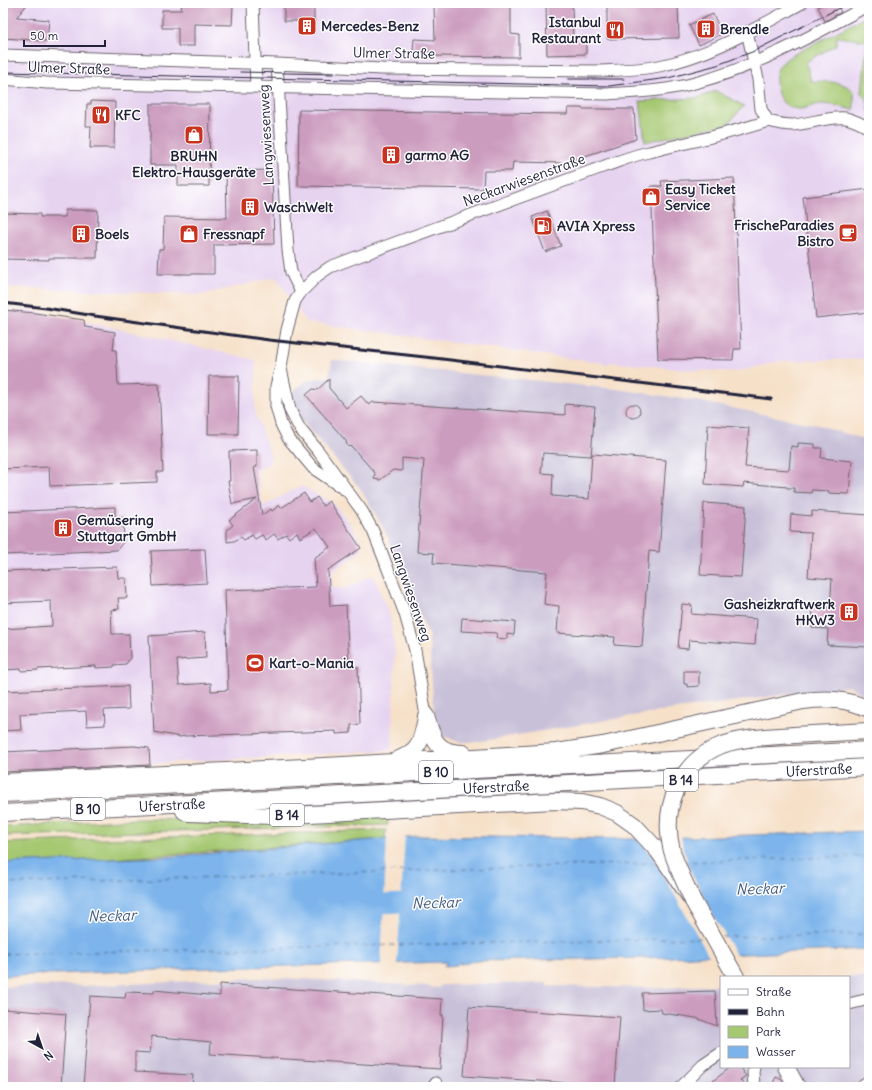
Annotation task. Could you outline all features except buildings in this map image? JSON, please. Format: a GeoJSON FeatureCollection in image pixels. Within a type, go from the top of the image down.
{"type":"FeatureCollection","features":[{"type":"Feature","properties":{"kind":"highway"},"geometry":{"type":"LineString","coordinates":[[3,782],[490,757],[556,752],[603,745],[803,702],[826,699],[842,700],[860,705],[869,710]]}},
{"type":"Feature","properties":{"kind":"highway"},"geometry":{"type":"LineString","coordinates":[[426,716],[432,735],[439,746],[445,750],[452,753],[468,753],[490,757]]}},
{"type":"Feature","properties":{"kind":"highway"},"geometry":{"type":"LineString","coordinates":[[390,762],[408,755],[415,750],[420,743],[426,716]]}},
{"type":"Feature","properties":{"kind":"highway","name":"B 14"},"geometry":{"type":"LineString","coordinates":[[735,976],[693,901],[677,866],[669,835],[671,806],[675,792],[684,774],[696,761],[713,749],[740,740],[760,737],[869,731]]}},
{"type":"Feature","properties":{"kind":"highway","name":"Uferstraße"},"geometry":{"type":"LineString","coordinates":[[3,794],[869,750]]}},
{"type":"Feature","properties":{"kind":"highway","name":"Uferstraße"},"geometry":{"type":"LineString","coordinates":[[3,813],[869,767]]}},
{"type":"Feature","properties":{"kind":"highway","name":"B 14"},"geometry":{"type":"LineString","coordinates":[[172,805],[188,813],[273,816],[537,802],[582,802],[600,806],[617,813],[634,825],[647,838],[693,901]]}},
{"type":"Feature","properties":{"kind":"highway"},"geometry":{"type":"LineString","coordinates":[[787,1068],[797,1087]]}},
{"type":"Feature","properties":{"kind":"street","name":"Langwiesenweg"},"geometry":{"type":"LineString","coordinates":[[253,3],[256,86]]}},
{"type":"Feature","properties":{"kind":"street","name":"Ulmer Straße"},"geometry":{"type":"LineString","coordinates":[[3,55],[256,63],[382,69],[629,70],[659,66],[711,50],[802,3]]}},
{"type":"Feature","properties":{"kind":"street","name":"Ulmer Straße"},"geometry":{"type":"LineString","coordinates":[[3,79],[47,83],[608,94],[656,91],[676,88],[718,77],[754,63],[790,47],[869,5]]}},
{"type":"Feature","properties":{"kind":"street"},"geometry":{"type":"LineString","coordinates":[[747,32],[758,79],[760,104],[768,121],[779,124],[794,125],[834,118],[846,118],[869,128]]}},
{"type":"Feature","properties":{"kind":"street","name":"Langwiesenweg"},"geometry":{"type":"LineString","coordinates":[[277,64],[288,250],[291,272],[301,292],[295,301],[290,318],[281,367],[290,410],[300,428],[319,452],[344,489],[362,511],[373,531],[405,614],[415,650],[426,716]]}},
{"type":"Feature","properties":{"kind":"street","name":"Neckarwiesenstraße"},"geometry":{"type":"LineString","coordinates":[[301,292],[317,276],[326,270],[351,259],[648,152],[743,130],[768,121]]}},
{"type":"Feature","properties":{"kind":"street"},"geometry":{"type":"LineString","coordinates":[[850,1004],[869,999]]}},
{"type":"Feature","properties":{"kind":"street"},"geometry":{"type":"LineString","coordinates":[[680,1087],[703,1065],[720,1054]]}},
{"type":"Feature","properties":{"kind":"street"},"geometry":{"type":"LineString","coordinates":[[754,1068],[754,1087]]}},
{"type":"Feature","properties":{"kind":"street"},"geometry":{"type":"LineString","coordinates":[[862,1087],[869,1080]]}},
{"type":"Feature","properties":{"kind":"shaded area"},"geometry":{"type":"Polygon","coordinates":[[[3,3],[869,3],[869,359],[780,361],[736,372],[692,370],[610,362],[609,364],[306,322],[276,277],[201,295],[3,287],[3,3]]]}},
{"type":"Feature","properties":{"kind":"shaded area"},"geometry":{"type":"Polygon","coordinates":[[[3,309],[30,310],[256,360],[255,412],[271,456],[269,463],[256,471],[263,506],[301,486],[333,503],[350,523],[362,545],[361,551],[332,572],[332,588],[347,588],[370,576],[374,577],[390,616],[395,652],[392,750],[3,772],[3,309]]]}},
{"type":"Feature","properties":{"kind":"shaded area"},"geometry":{"type":"Polygon","coordinates":[[[332,360],[617,389],[691,400],[818,425],[869,441],[869,698],[849,686],[662,711],[476,742],[459,742],[443,736],[434,714],[429,636],[384,529],[360,488],[301,420],[293,408],[290,394],[307,380],[329,377],[332,360]]]}},
{"type":"Feature","properties":{"kind":"shaded area"},"geometry":{"type":"Polygon","coordinates":[[[850,977],[869,977],[869,1087],[3,1087],[3,987],[84,986],[258,978],[428,986],[439,988],[440,985],[547,983],[547,986],[659,988],[720,985],[720,1068],[850,1068],[850,977]]]}},
{"type":"Feature","properties":{"kind":"green space"},"geometry":{"type":"Polygon","coordinates":[[[869,15],[869,111],[868,102],[862,93],[867,41],[837,37],[836,45],[806,62],[811,81],[845,85],[854,92],[854,110],[834,105],[821,104],[800,109],[790,107],[782,102],[778,93],[776,79],[778,68],[782,63],[789,57],[869,15]]]}},
{"type":"Feature","properties":{"kind":"green space"},"geometry":{"type":"Polygon","coordinates":[[[716,91],[744,106],[728,124],[645,142],[640,101],[697,98],[716,91]]]}},
{"type":"Feature","properties":{"kind":"green space"},"geometry":{"type":"Polygon","coordinates":[[[388,815],[388,825],[3,836],[3,827],[136,819],[216,820],[388,815]]]}},
{"type":"Feature","properties":{"kind":"green space"},"geometry":{"type":"Polygon","coordinates":[[[386,830],[385,839],[97,860],[3,863],[3,843],[386,830]]]}},
{"type":"Feature","properties":{"kind":"water"},"geometry":{"type":"Polygon","coordinates":[[[869,831],[869,949],[644,958],[470,961],[468,963],[460,964],[460,962],[457,965],[444,966],[447,962],[209,968],[3,976],[3,863],[167,857],[419,836],[632,839],[869,831]],[[387,900],[383,904],[387,908],[400,909],[402,902],[400,900],[387,900]]]}},
{"type":"Feature","properties":{"kind":"pier"},"geometry":{"type":"Polygon","coordinates":[[[405,835],[397,965],[381,965],[387,837],[405,835]]]}},
{"type":"Feature","properties":{"kind":"pier"},"geometry":{"type":"Polygon","coordinates":[[[681,835],[683,848],[692,874],[737,957],[710,958],[664,876],[650,853],[636,836],[681,835]]]}},
{"type":"Feature","properties":{"kind":"waterway","name":"Neckar"},"geometry":{"type":"LineString","coordinates":[[358,905],[427,902]]}},
{"type":"Feature","properties":{"kind":"ferry route"},"geometry":{"type":"LineString","coordinates":[[683,862],[869,856]]}},
{"type":"Feature","properties":{"kind":"ferry route"},"geometry":{"type":"LineString","coordinates":[[3,884],[656,863]]}},
{"type":"Feature","properties":{"kind":"ferry route"},"geometry":{"type":"LineString","coordinates":[[722,937],[869,934]]}},
{"type":"Feature","properties":{"kind":"ferry route"},"geometry":{"type":"LineString","coordinates":[[3,954],[704,938]]}},
{"type":"Feature","properties":{"kind":"tram line"},"geometry":{"type":"LineString","coordinates":[[3,72],[609,86],[668,78],[717,65],[752,52],[849,3]]}},
{"type":"Feature","properties":{"kind":"tram line"},"geometry":{"type":"LineString","coordinates":[[240,72],[334,74]]}},
{"type":"Feature","properties":{"kind":"tram line"},"geometry":{"type":"LineString","coordinates":[[568,79],[624,79]]}},
{"type":"Feature","properties":{"kind":"railway"},"geometry":{"type":"LineString","coordinates":[[3,303],[269,340],[434,358],[771,399]]}},
{"type":"Feature","properties":{"kind":"place","name":"Mercedes-Benz"},"geometry":{"type":"Point","coordinates":[307,26]}},
{"type":"Feature","properties":{"kind":"place","name":"Brendle"},"geometry":{"type":"Point","coordinates":[706,29]}},
{"type":"Feature","properties":{"kind":"place","name":"Istanbul Restaurant"},"geometry":{"type":"Point","coordinates":[615,30]}},
{"type":"Feature","properties":{"kind":"place","name":"KFC"},"geometry":{"type":"Point","coordinates":[101,115]}},
{"type":"Feature","properties":{"kind":"place","name":"BRUHN Elektro-Hausgeräte"},"geometry":{"type":"Point","coordinates":[194,135]}},
{"type":"Feature","properties":{"kind":"place","name":"garmo AG"},"geometry":{"type":"Point","coordinates":[391,155]}},
{"type":"Feature","properties":{"kind":"place","name":"Easy Ticket Service"},"geometry":{"type":"Point","coordinates":[651,197]}},
{"type":"Feature","properties":{"kind":"place","name":"WaschWelt"},"geometry":{"type":"Point","coordinates":[250,207]}},
{"type":"Feature","properties":{"kind":"place","name":"AVIA Xpress"},"geometry":{"type":"Point","coordinates":[543,226]}},
{"type":"Feature","properties":{"kind":"place","name":"FrischeParadies Bistro"},"geometry":{"type":"Point","coordinates":[848,233]}},
{"type":"Feature","properties":{"kind":"place","name":"Boels"},"geometry":{"type":"Point","coordinates":[81,234]}},
{"type":"Feature","properties":{"kind":"place","name":"Fressnapf"},"geometry":{"type":"Point","coordinates":[189,234]}},
{"type":"Feature","properties":{"kind":"place","name":"Gemüsering Stuttgart GmbH"},"geometry":{"type":"Point","coordinates":[63,528]}},
{"type":"Feature","properties":{"kind":"place","name":"Gasheizkraftwerk HKW3"},"geometry":{"type":"Point","coordinates":[849,612]}},
{"type":"Feature","properties":{"kind":"place","name":"Kart-o-Mania"},"geometry":{"type":"Point","coordinates":[255,663]}}]}
